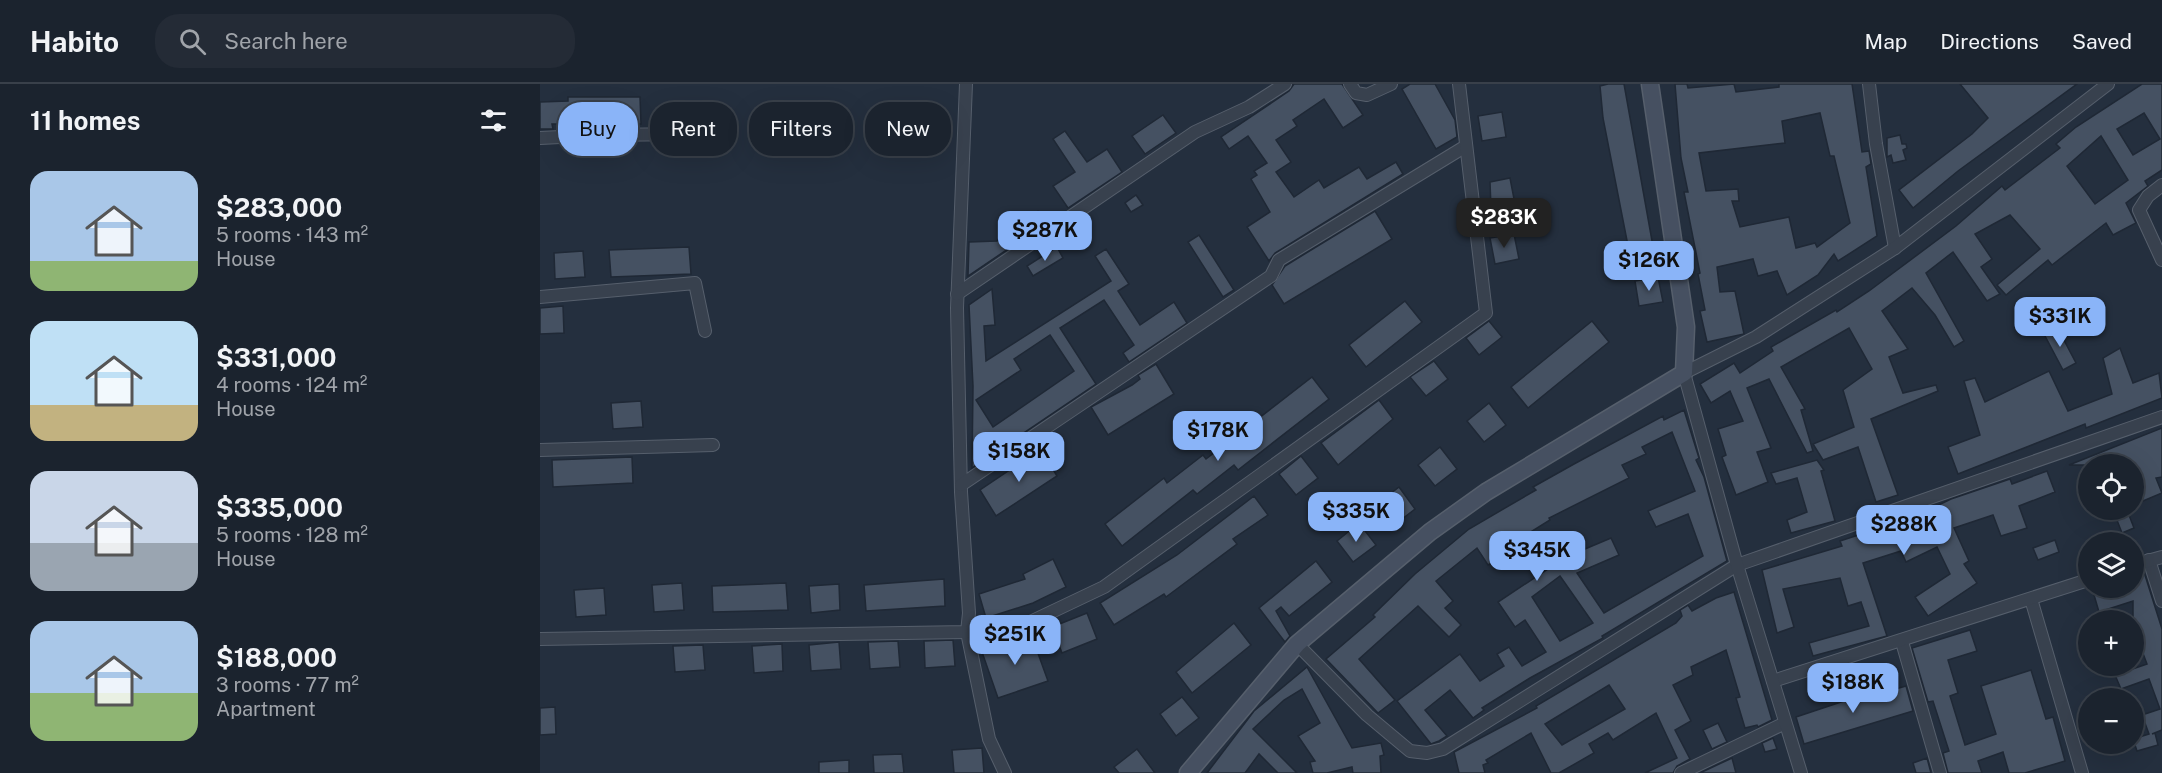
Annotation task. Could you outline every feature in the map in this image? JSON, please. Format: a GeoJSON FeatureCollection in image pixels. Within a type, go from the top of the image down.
{"type":"FeatureCollection","features":[{"type":"Feature","properties":{"kind":"main road"},"geometry":{"type":"LineString","coordinates":[[1188,773],[1297,644],[1439,525],[1486,492],[1684,373],[1686,327],[1650,84]]}},
{"type":"Feature","properties":{"kind":"street"},"geometry":{"type":"LineString","coordinates":[[966,84],[957,294],[961,485],[969,613],[967,632],[989,739],[1005,773]]}},
{"type":"Feature","properties":{"kind":"street"},"geometry":{"type":"LineString","coordinates":[[957,294],[1195,132],[1249,107],[1285,84]]}},
{"type":"Feature","properties":{"kind":"street"},"geometry":{"type":"LineString","coordinates":[[1350,84],[1356,93],[1367,95],[1391,84]]}},
{"type":"Feature","properties":{"kind":"street"},"geometry":{"type":"LineString","coordinates":[[540,639],[967,632],[1024,625],[1104,587],[1486,313],[1459,84]]}},
{"type":"Feature","properties":{"kind":"street"},"geometry":{"type":"LineString","coordinates":[[1869,84],[1876,144],[1894,248]]}},
{"type":"Feature","properties":{"kind":"street"},"geometry":{"type":"LineString","coordinates":[[1801,773],[1737,565],[1684,373],[1756,337],[1894,248],[2108,84]]}},
{"type":"Feature","properties":{"kind":"street"},"geometry":{"type":"LineString","coordinates":[[540,138],[650,134]]}},
{"type":"Feature","properties":{"kind":"street"},"geometry":{"type":"LineString","coordinates":[[961,485],[1271,276],[1279,260],[1466,146]]}},
{"type":"Feature","properties":{"kind":"street"},"geometry":{"type":"LineString","coordinates":[[2162,185],[2148,196],[2139,210],[2162,260]]}},
{"type":"Feature","properties":{"kind":"street"},"geometry":{"type":"LineString","coordinates":[[540,297],[695,283],[705,331]]}},
{"type":"Feature","properties":{"kind":"street"},"geometry":{"type":"LineString","coordinates":[[1297,644],[1367,715],[1410,751],[1427,753],[1443,748],[1737,565],[2162,417]]}},
{"type":"Feature","properties":{"kind":"street"},"geometry":{"type":"LineString","coordinates":[[540,450],[713,445]]}},
{"type":"Feature","properties":{"kind":"street"},"geometry":{"type":"LineString","coordinates":[[2144,562],[2162,556]]}},
{"type":"Feature","properties":{"kind":"street"},"geometry":{"type":"LineString","coordinates":[[2149,560],[2162,601]]}},
{"type":"Feature","properties":{"kind":"street"},"geometry":{"type":"LineString","coordinates":[[1773,681],[1902,642],[2078,583]]}},
{"type":"Feature","properties":{"kind":"street"},"geometry":{"type":"LineString","coordinates":[[2031,599],[2082,773]]}},
{"type":"Feature","properties":{"kind":"street"},"geometry":{"type":"LineString","coordinates":[[1902,642],[1940,773]]}},
{"type":"Feature","properties":{"kind":"street"},"geometry":{"type":"LineString","coordinates":[[1681,773],[1785,723]]}},
{"type":"Feature","properties":{"kind":"building"},"geometry":{"type":"Polygon","coordinates":[[[1294,84],[1342,84],[1363,115],[1343,128],[1324,99],[1293,120],[1297,126],[1276,140],[1291,162],[1276,172],[1294,197],[1319,180],[1324,188],[1359,167],[1367,179],[1396,162],[1403,174],[1275,253],[1269,261],[1247,227],[1270,212],[1251,179],[1257,175],[1254,171],[1267,163],[1248,136],[1229,149],[1221,137],[1289,91],[1294,84]]]}},
{"type":"Feature","properties":{"kind":"building"},"geometry":{"type":"Polygon","coordinates":[[[1410,84],[1435,84],[1455,120],[1457,137],[1436,149],[1402,89],[1410,84]]]}},
{"type":"Feature","properties":{"kind":"building"},"geometry":{"type":"Polygon","coordinates":[[[1624,84],[1654,252],[1630,256],[1603,118],[1600,86],[1624,84]]]}},
{"type":"Feature","properties":{"kind":"building"},"geometry":{"type":"Polygon","coordinates":[[[1675,84],[1687,84],[1688,88],[1734,84],[1736,92],[1779,87],[1779,84],[1852,84],[1862,152],[1869,151],[1871,164],[1866,167],[1877,236],[1838,261],[1834,254],[1818,275],[1787,295],[1777,271],[1758,276],[1753,259],[1717,267],[1720,292],[1735,291],[1744,334],[1707,342],[1700,311],[1705,310],[1698,274],[1700,273],[1684,192],[1688,192],[1681,158],[1675,84]],[[1820,113],[1782,121],[1785,143],[1699,153],[1706,191],[1738,189],[1739,201],[1732,201],[1740,227],[1789,217],[1796,248],[1815,243],[1817,247],[1850,223],[1834,156],[1830,156],[1820,113]]]}},
{"type":"Feature","properties":{"kind":"building"},"geometry":{"type":"Polygon","coordinates":[[[1960,84],[2077,84],[1958,171],[1913,208],[1899,190],[1972,134],[1988,118],[1960,84]]]}},
{"type":"Feature","properties":{"kind":"building"},"geometry":{"type":"Polygon","coordinates":[[[2142,84],[2162,84],[2162,170],[2145,181],[2148,186],[2126,203],[2136,223],[2113,235],[2106,223],[2052,265],[2048,260],[2006,295],[1997,285],[2040,249],[2010,215],[1975,234],[1992,259],[1981,267],[2000,294],[1987,301],[1953,252],[1926,273],[1964,341],[1954,347],[1935,315],[1912,288],[1882,311],[1908,349],[1889,357],[1903,393],[1936,385],[1938,391],[1871,419],[1898,495],[1876,502],[1858,447],[1823,460],[1813,444],[1854,427],[1843,390],[1872,369],[1849,328],[1781,367],[1805,409],[1801,410],[1813,451],[1807,453],[1769,379],[1747,388],[1771,448],[1757,452],[1768,482],[1736,495],[1722,457],[1726,455],[1718,429],[1743,421],[1730,391],[1711,403],[1700,384],[1734,363],[1740,373],[1773,351],[1771,347],[1836,310],[1837,312],[1869,291],[1956,226],[2002,186],[2005,190],[2060,148],[2056,144],[2076,127],[2142,84]],[[2144,113],[2117,129],[2133,155],[2160,139],[2144,113]],[[2101,136],[2067,166],[2095,204],[2128,180],[2101,136]]]}},
{"type":"Feature","properties":{"kind":"building"},"geometry":{"type":"Polygon","coordinates":[[[568,97],[640,97],[641,124],[638,124],[638,102],[558,102],[558,124],[552,124],[553,129],[540,129],[540,102],[568,101],[568,97]]]}},
{"type":"Feature","properties":{"kind":"building"},"geometry":{"type":"Polygon","coordinates":[[[1502,112],[1506,137],[1482,141],[1478,116],[1502,112]]]}},
{"type":"Feature","properties":{"kind":"building"},"geometry":{"type":"Polygon","coordinates":[[[1163,115],[1176,133],[1145,154],[1132,136],[1163,115]]]}},
{"type":"Feature","properties":{"kind":"building"},"geometry":{"type":"Polygon","coordinates":[[[1065,131],[1087,162],[1107,149],[1122,172],[1068,208],[1053,186],[1075,172],[1053,139],[1065,131]]]}},
{"type":"Feature","properties":{"kind":"building"},"geometry":{"type":"Polygon","coordinates":[[[1900,135],[1902,144],[1906,144],[1907,148],[1903,150],[1906,160],[1893,163],[1891,155],[1887,157],[1887,138],[1900,135]]]}},
{"type":"Feature","properties":{"kind":"building"},"geometry":{"type":"Polygon","coordinates":[[[1510,178],[1515,204],[1491,208],[1490,182],[1510,178]]]}},
{"type":"Feature","properties":{"kind":"building"},"geometry":{"type":"Polygon","coordinates":[[[1136,195],[1143,205],[1131,212],[1125,203],[1136,195]]]}},
{"type":"Feature","properties":{"kind":"building"},"geometry":{"type":"Polygon","coordinates":[[[1038,211],[1045,224],[968,276],[969,242],[997,241],[1038,211]]]}},
{"type":"Feature","properties":{"kind":"building"},"geometry":{"type":"Polygon","coordinates":[[[1375,211],[1392,239],[1284,304],[1272,285],[1285,266],[1375,211]]]}},
{"type":"Feature","properties":{"kind":"building"},"geometry":{"type":"Polygon","coordinates":[[[1514,234],[1519,259],[1495,264],[1490,238],[1514,234]]]}},
{"type":"Feature","properties":{"kind":"building"},"geometry":{"type":"Polygon","coordinates":[[[1199,235],[1234,290],[1223,297],[1188,242],[1199,235]]]}},
{"type":"Feature","properties":{"kind":"building"},"geometry":{"type":"Polygon","coordinates":[[[689,247],[691,274],[611,277],[609,250],[689,247]]]}},
{"type":"Feature","properties":{"kind":"building"},"geometry":{"type":"Polygon","coordinates":[[[1057,247],[1063,258],[1033,276],[1027,266],[1057,247]]]}},
{"type":"Feature","properties":{"kind":"building"},"geometry":{"type":"Polygon","coordinates":[[[1106,249],[1129,284],[1118,291],[1140,325],[1174,302],[1187,323],[1129,362],[1123,353],[1134,345],[1104,300],[1060,328],[1096,384],[972,468],[973,386],[969,305],[992,289],[995,325],[984,326],[986,361],[1111,281],[1095,256],[1106,249]],[[1050,335],[1014,359],[1021,370],[976,400],[993,427],[1074,371],[1050,335]]]}},
{"type":"Feature","properties":{"kind":"building"},"geometry":{"type":"Polygon","coordinates":[[[583,251],[585,277],[555,279],[554,253],[583,251]]]}},
{"type":"Feature","properties":{"kind":"building"},"geometry":{"type":"Polygon","coordinates":[[[1658,277],[1663,302],[1639,306],[1635,281],[1658,277]]]}},
{"type":"Feature","properties":{"kind":"building"},"geometry":{"type":"Polygon","coordinates":[[[1405,301],[1422,322],[1366,367],[1349,345],[1405,301]]]}},
{"type":"Feature","properties":{"kind":"building"},"geometry":{"type":"Polygon","coordinates":[[[563,306],[564,333],[540,334],[540,308],[563,306]]]}},
{"type":"Feature","properties":{"kind":"building"},"geometry":{"type":"Polygon","coordinates":[[[1489,321],[1502,337],[1479,355],[1466,338],[1489,321]]]}},
{"type":"Feature","properties":{"kind":"building"},"geometry":{"type":"Polygon","coordinates":[[[1592,321],[1609,342],[1528,408],[1511,387],[1592,321]]]}},
{"type":"Feature","properties":{"kind":"building"},"geometry":{"type":"Polygon","coordinates":[[[2057,327],[2076,363],[2063,370],[2044,334],[2057,327]]]}},
{"type":"Feature","properties":{"kind":"building"},"geometry":{"type":"Polygon","coordinates":[[[2120,348],[2133,383],[2159,373],[2162,398],[2086,428],[2085,424],[1958,474],[1948,447],[1980,435],[1964,381],[1975,378],[1985,402],[2049,371],[2068,411],[2112,394],[2103,358],[2120,348]]]}},
{"type":"Feature","properties":{"kind":"building"},"geometry":{"type":"Polygon","coordinates":[[[1434,361],[1448,379],[1426,396],[1410,377],[1434,361]]]}},
{"type":"Feature","properties":{"kind":"building"},"geometry":{"type":"Polygon","coordinates":[[[1156,364],[1174,394],[1108,435],[1091,407],[1132,385],[1140,379],[1138,375],[1156,364]]]}},
{"type":"Feature","properties":{"kind":"building"},"geometry":{"type":"Polygon","coordinates":[[[1312,377],[1329,399],[1238,470],[1234,465],[1197,494],[1193,490],[1122,546],[1105,524],[1164,478],[1167,483],[1203,455],[1206,459],[1312,377]]]}},
{"type":"Feature","properties":{"kind":"building"},"geometry":{"type":"Polygon","coordinates":[[[1379,400],[1393,419],[1338,465],[1321,443],[1379,400]]]}},
{"type":"Feature","properties":{"kind":"building"},"geometry":{"type":"Polygon","coordinates":[[[641,401],[643,427],[613,429],[611,403],[641,401]]]}},
{"type":"Feature","properties":{"kind":"building"},"geometry":{"type":"Polygon","coordinates":[[[1489,403],[1506,425],[1484,442],[1467,421],[1489,403]]]}},
{"type":"Feature","properties":{"kind":"building"},"geometry":{"type":"Polygon","coordinates":[[[1684,410],[1699,458],[1696,460],[1704,477],[1727,561],[1602,636],[1603,638],[1530,678],[1482,708],[1484,710],[1473,718],[1450,690],[1425,710],[1447,736],[1439,741],[1431,744],[1397,701],[1460,654],[1480,681],[1504,666],[1497,654],[1509,647],[1522,666],[1546,652],[1525,620],[1515,627],[1498,602],[1566,557],[1611,538],[1619,555],[1577,573],[1604,613],[1703,556],[1688,514],[1656,527],[1648,511],[1695,491],[1672,432],[1642,447],[1646,454],[1622,465],[1629,478],[1549,518],[1550,520],[1500,551],[1503,557],[1488,565],[1477,548],[1436,581],[1453,601],[1445,608],[1461,625],[1449,637],[1418,606],[1359,659],[1395,700],[1378,713],[1326,659],[1375,617],[1373,615],[1415,574],[1469,529],[1536,490],[1533,487],[1574,464],[1663,416],[1664,420],[1684,410]],[[1560,576],[1532,597],[1560,641],[1593,623],[1560,576]]]}},
{"type":"Feature","properties":{"kind":"building"},"geometry":{"type":"Polygon","coordinates":[[[2162,428],[2162,477],[2156,478],[2162,493],[2144,501],[2144,454],[2097,454],[2162,428]]]}},
{"type":"Feature","properties":{"kind":"building"},"geometry":{"type":"Polygon","coordinates":[[[1440,447],[1457,469],[1435,486],[1418,465],[1440,447]]]}},
{"type":"Feature","properties":{"kind":"building"},"geometry":{"type":"Polygon","coordinates":[[[1041,449],[1057,476],[996,516],[980,490],[1041,449]]]}},
{"type":"Feature","properties":{"kind":"building"},"geometry":{"type":"Polygon","coordinates":[[[1301,456],[1318,478],[1296,495],[1279,474],[1301,456]]]}},
{"type":"Feature","properties":{"kind":"building"},"geometry":{"type":"Polygon","coordinates":[[[632,457],[633,483],[553,487],[552,460],[632,457]]]}},
{"type":"Feature","properties":{"kind":"building"},"geometry":{"type":"Polygon","coordinates":[[[1817,460],[1824,470],[1821,471],[1835,521],[1791,533],[1787,520],[1807,512],[1797,478],[1776,484],[1771,473],[1817,460]]]}},
{"type":"Feature","properties":{"kind":"building"},"geometry":{"type":"Polygon","coordinates":[[[2047,471],[2055,492],[2019,506],[2027,528],[2001,536],[1993,515],[1954,528],[1969,561],[1964,564],[1977,583],[1928,616],[1915,597],[1950,574],[1937,547],[1906,562],[1901,551],[1863,563],[1887,636],[1813,656],[1809,643],[1869,626],[1861,602],[1848,606],[1840,578],[1783,589],[1794,627],[1777,633],[1762,570],[1842,546],[1840,541],[1892,524],[1893,527],[1951,499],[2010,479],[2012,484],[2047,471]]]}},
{"type":"Feature","properties":{"kind":"building"},"geometry":{"type":"Polygon","coordinates":[[[1399,487],[1415,509],[1393,526],[1376,505],[1399,487]]]}},
{"type":"Feature","properties":{"kind":"building"},"geometry":{"type":"Polygon","coordinates":[[[1254,496],[1268,515],[1233,539],[1237,544],[1166,597],[1164,594],[1114,625],[1100,603],[1177,555],[1254,496]]]}},
{"type":"Feature","properties":{"kind":"building"},"geometry":{"type":"Polygon","coordinates":[[[2117,520],[2131,520],[2134,528],[2122,532],[2117,520]]]}},
{"type":"Feature","properties":{"kind":"building"},"geometry":{"type":"Polygon","coordinates":[[[1359,523],[1376,545],[1353,562],[1337,541],[1359,523]]]}},
{"type":"Feature","properties":{"kind":"building"},"geometry":{"type":"Polygon","coordinates":[[[2055,540],[2059,552],[2038,560],[2033,548],[2055,540]]]}},
{"type":"Feature","properties":{"kind":"building"},"geometry":{"type":"Polygon","coordinates":[[[1053,559],[1066,587],[1033,603],[986,618],[979,594],[1025,579],[1023,574],[1053,559]]]}},
{"type":"Feature","properties":{"kind":"building"},"geometry":{"type":"Polygon","coordinates":[[[1316,561],[1332,582],[1289,616],[1281,607],[1276,611],[1290,636],[1285,642],[1259,608],[1316,561]]]}},
{"type":"Feature","properties":{"kind":"building"},"geometry":{"type":"Polygon","coordinates":[[[2144,572],[2162,629],[2162,730],[2152,734],[2155,733],[2158,745],[2144,749],[2144,736],[2149,734],[2144,714],[2160,709],[2149,679],[2121,688],[2115,676],[2144,676],[2144,665],[2147,664],[2144,656],[2144,610],[2133,610],[2133,601],[2098,610],[2095,598],[2144,598],[2144,572]]]}},
{"type":"Feature","properties":{"kind":"building"},"geometry":{"type":"Polygon","coordinates":[[[944,579],[945,606],[866,611],[864,585],[944,579]]]}},
{"type":"Feature","properties":{"kind":"building"},"geometry":{"type":"Polygon","coordinates":[[[682,583],[684,610],[654,612],[652,585],[682,583]]]}},
{"type":"Feature","properties":{"kind":"building"},"geometry":{"type":"Polygon","coordinates":[[[786,583],[788,610],[713,612],[712,586],[786,583]]]}},
{"type":"Feature","properties":{"kind":"building"},"geometry":{"type":"Polygon","coordinates":[[[839,584],[840,610],[811,613],[809,586],[839,584]]]}},
{"type":"Feature","properties":{"kind":"building"},"geometry":{"type":"Polygon","coordinates":[[[604,588],[606,615],[576,617],[574,590],[604,588]]]}},
{"type":"Feature","properties":{"kind":"building"},"geometry":{"type":"Polygon","coordinates":[[[1734,592],[1772,720],[1758,727],[1757,725],[1745,728],[1736,698],[1740,697],[1726,650],[1691,667],[1693,675],[1673,685],[1691,721],[1675,730],[1690,759],[1677,766],[1673,773],[1645,773],[1677,758],[1656,713],[1613,740],[1608,733],[1589,744],[1594,753],[1559,773],[1551,773],[1531,733],[1486,760],[1488,763],[1483,765],[1485,773],[1459,773],[1454,752],[1537,708],[1536,706],[1676,623],[1682,616],[1680,610],[1688,605],[1692,611],[1716,598],[1734,592]],[[1609,685],[1545,724],[1562,745],[1625,709],[1609,685]]]}},
{"type":"Feature","properties":{"kind":"building"},"geometry":{"type":"Polygon","coordinates":[[[1087,613],[1097,639],[1062,653],[1052,627],[1087,613]]]}},
{"type":"Feature","properties":{"kind":"building"},"geometry":{"type":"Polygon","coordinates":[[[1234,623],[1251,645],[1192,693],[1176,672],[1234,623]]]}},
{"type":"Feature","properties":{"kind":"building"},"geometry":{"type":"Polygon","coordinates":[[[1970,630],[1977,651],[1948,660],[1958,693],[1950,696],[1965,745],[1996,734],[1981,686],[2031,670],[2046,719],[2053,717],[2065,761],[2025,773],[2009,773],[2003,752],[1978,761],[1982,773],[1948,773],[1943,753],[1949,751],[1933,701],[1928,702],[1912,648],[1970,630]]]}},
{"type":"Feature","properties":{"kind":"building"},"geometry":{"type":"Polygon","coordinates":[[[1031,634],[1048,681],[998,698],[982,652],[1031,634]]]}},
{"type":"Feature","properties":{"kind":"building"},"geometry":{"type":"Polygon","coordinates":[[[953,640],[955,666],[925,668],[924,641],[953,640]]]}},
{"type":"Feature","properties":{"kind":"building"},"geometry":{"type":"Polygon","coordinates":[[[898,641],[900,667],[870,669],[868,642],[898,641]]]}},
{"type":"Feature","properties":{"kind":"building"},"geometry":{"type":"Polygon","coordinates":[[[839,642],[841,669],[811,671],[809,645],[839,642]]]}},
{"type":"Feature","properties":{"kind":"building"},"geometry":{"type":"Polygon","coordinates":[[[782,644],[783,671],[754,673],[752,646],[782,644]]]}},
{"type":"Feature","properties":{"kind":"building"},"geometry":{"type":"Polygon","coordinates":[[[703,645],[705,670],[675,672],[673,646],[703,645]]]}},
{"type":"Feature","properties":{"kind":"building"},"geometry":{"type":"Polygon","coordinates":[[[1307,667],[1352,748],[1381,743],[1384,755],[1380,756],[1381,773],[1353,773],[1352,767],[1327,773],[1313,773],[1310,762],[1315,761],[1298,736],[1320,723],[1302,689],[1284,700],[1253,729],[1297,773],[1278,773],[1259,754],[1245,773],[1207,773],[1254,711],[1307,667]]]}},
{"type":"Feature","properties":{"kind":"building"},"geometry":{"type":"Polygon","coordinates":[[[1906,686],[1913,711],[1804,744],[1796,717],[1859,696],[1861,699],[1906,686]]]}},
{"type":"Feature","properties":{"kind":"building"},"geometry":{"type":"Polygon","coordinates":[[[1182,697],[1199,718],[1176,736],[1160,714],[1182,697]]]}},
{"type":"Feature","properties":{"kind":"building"},"geometry":{"type":"Polygon","coordinates":[[[555,707],[556,734],[540,735],[540,708],[555,707]]]}},
{"type":"Feature","properties":{"kind":"building"},"geometry":{"type":"Polygon","coordinates":[[[1718,723],[1727,742],[1712,749],[1703,730],[1718,723]]]}},
{"type":"Feature","properties":{"kind":"building"},"geometry":{"type":"Polygon","coordinates":[[[1773,738],[1777,749],[1765,752],[1762,743],[1773,738]]]}},
{"type":"Feature","properties":{"kind":"building"},"geometry":{"type":"Polygon","coordinates":[[[982,748],[984,773],[954,773],[952,750],[982,748]]]}},
{"type":"Feature","properties":{"kind":"building"},"geometry":{"type":"Polygon","coordinates":[[[1137,749],[1155,773],[1119,773],[1114,767],[1137,749]]]}},
{"type":"Feature","properties":{"kind":"building"},"geometry":{"type":"Polygon","coordinates":[[[902,754],[904,773],[874,773],[873,755],[902,754]]]}},
{"type":"Feature","properties":{"kind":"building"},"geometry":{"type":"Polygon","coordinates":[[[1732,758],[1736,773],[1700,773],[1732,758]]]}},
{"type":"Feature","properties":{"kind":"building"},"geometry":{"type":"Polygon","coordinates":[[[1927,758],[1931,773],[1916,773],[1913,763],[1927,758]]]}},
{"type":"Feature","properties":{"kind":"building"},"geometry":{"type":"Polygon","coordinates":[[[849,760],[849,773],[819,773],[819,762],[849,760]]]}}]}
